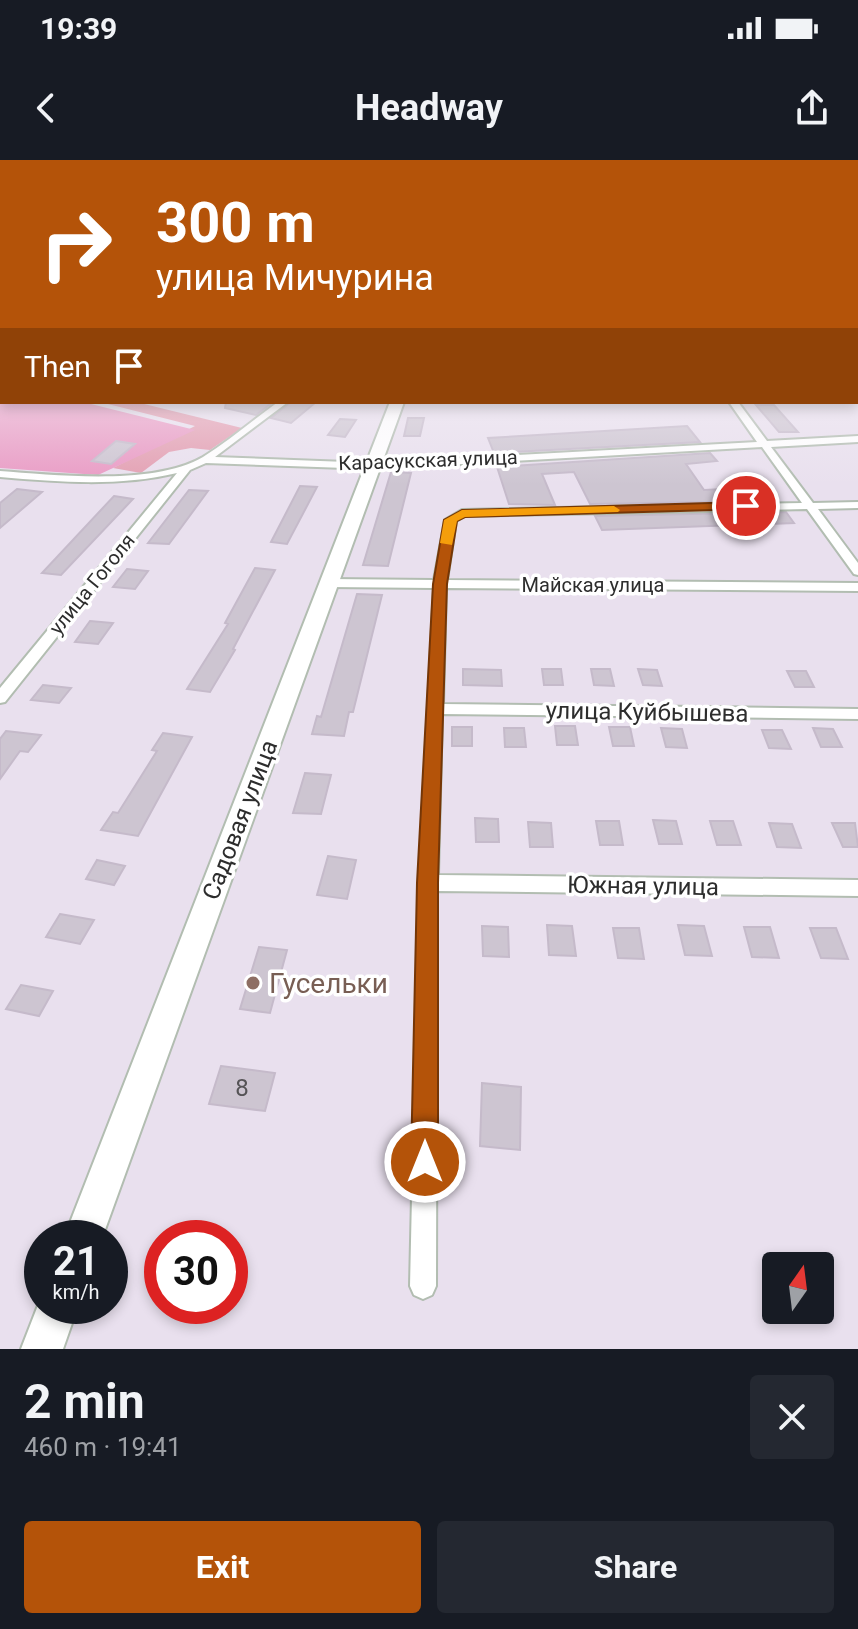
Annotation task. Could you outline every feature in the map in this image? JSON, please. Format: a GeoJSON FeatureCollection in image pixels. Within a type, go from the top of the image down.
{"type":"FeatureCollection","features":[{"type":"Feature","properties":{"kind":"street"},"geometry":{"type":"LineString","coordinates":[[205,460],[281,404]]}},
{"type":"Feature","properties":{"kind":"street","name":"Садовая улица"},"geometry":{"type":"LineString","coordinates":[[90,1220],[396,404]]}},
{"type":"Feature","properties":{"kind":"street"},"geometry":{"type":"LineString","coordinates":[[734,404],[858,571]]}},
{"type":"Feature","properties":{"kind":"street","name":"Карасукская улица"},"geometry":{"type":"LineString","coordinates":[[0,474],[114,478],[185,470],[205,460],[373,466],[858,439]]}},
{"type":"Feature","properties":{"kind":"street","name":"улица Гоголя"},"geometry":{"type":"LineString","coordinates":[[0,698],[185,470]]}},
{"type":"Feature","properties":{"kind":"street"},"geometry":{"type":"LineString","coordinates":[[0,486],[13,475]]}},
{"type":"Feature","properties":{"kind":"street"},"geometry":{"type":"LineString","coordinates":[[423,1286],[428,883],[440,584],[451,520],[462,513],[858,505]]}},
{"type":"Feature","properties":{"kind":"street","name":"Майская улица"},"geometry":{"type":"LineString","coordinates":[[329,583],[858,587]]}},
{"type":"Feature","properties":{"kind":"street","name":"улица Куйбышева"},"geometry":{"type":"LineString","coordinates":[[435,709],[858,714]]}},
{"type":"Feature","properties":{"kind":"street","name":"Южная улица"},"geometry":{"type":"LineString","coordinates":[[428,883],[858,888]]}},
{"type":"Feature","properties":{"kind":"street"},"geometry":{"type":"LineString","coordinates":[[42,1349],[51,1324]]}},
{"type":"Feature","properties":{"kind":"shaded area"},"geometry":{"type":"Polygon","coordinates":[[[0,404],[91,404],[195,430],[98,475],[0,468],[0,404]]]}},
{"type":"Feature","properties":{"kind":"shaded area"},"geometry":{"type":"Polygon","coordinates":[[[108,404],[144,404],[242,428],[210,450],[191,448],[169,452],[141,473],[113,468],[195,426],[108,404]]]}},
{"type":"Feature","properties":{"kind":"building"},"geometry":{"type":"Polygon","coordinates":[[[226,404],[270,404],[256,415],[225,408],[226,404]]]}},
{"type":"Feature","properties":{"kind":"building"},"geometry":{"type":"Polygon","coordinates":[[[288,404],[314,404],[291,423],[271,418],[288,404]]]}},
{"type":"Feature","properties":{"kind":"building"},"geometry":{"type":"Polygon","coordinates":[[[756,405],[774,405],[798,432],[779,432],[756,405]]]}},
{"type":"Feature","properties":{"kind":"building"},"geometry":{"type":"Polygon","coordinates":[[[408,418],[424,418],[420,436],[404,436],[408,418]]]}},
{"type":"Feature","properties":{"kind":"building"},"geometry":{"type":"Polygon","coordinates":[[[340,419],[356,420],[345,437],[328,435],[340,419]]]}},
{"type":"Feature","properties":{"kind":"building"},"geometry":{"type":"Polygon","coordinates":[[[687,426],[700,442],[494,453],[488,438],[687,426]]]}},
{"type":"Feature","properties":{"kind":"building"},"geometry":{"type":"Polygon","coordinates":[[[116,441],[135,444],[111,464],[92,461],[116,441]]]}},
{"type":"Feature","properties":{"kind":"building"},"geometry":{"type":"Polygon","coordinates":[[[710,453],[717,461],[686,464],[704,490],[765,487],[776,501],[590,504],[574,472],[542,474],[555,505],[509,504],[497,467],[710,453]]]}},
{"type":"Feature","properties":{"kind":"building"},"geometry":{"type":"Polygon","coordinates":[[[391,472],[411,473],[388,566],[363,565],[391,472]]]}},
{"type":"Feature","properties":{"kind":"building"},"geometry":{"type":"Polygon","coordinates":[[[300,486],[317,487],[287,544],[271,542],[300,486]]]}},
{"type":"Feature","properties":{"kind":"building"},"geometry":{"type":"Polygon","coordinates":[[[17,489],[42,492],[0,528],[0,503],[17,489]]]}},
{"type":"Feature","properties":{"kind":"building"},"geometry":{"type":"Polygon","coordinates":[[[189,490],[208,491],[169,544],[148,543],[189,490]]]}},
{"type":"Feature","properties":{"kind":"building"},"geometry":{"type":"Polygon","coordinates":[[[114,496],[133,499],[61,575],[42,573],[114,496]]]}},
{"type":"Feature","properties":{"kind":"building"},"geometry":{"type":"Polygon","coordinates":[[[786,512],[794,523],[602,530],[595,516],[786,512]]]}},
{"type":"Feature","properties":{"kind":"building"},"geometry":{"type":"Polygon","coordinates":[[[255,568],[275,570],[235,650],[210,692],[187,689],[228,624],[225,623],[255,568]]]}},
{"type":"Feature","properties":{"kind":"building"},"geometry":{"type":"Polygon","coordinates":[[[127,569],[148,571],[135,589],[113,587],[127,569]]]}},
{"type":"Feature","properties":{"kind":"building"},"geometry":{"type":"Polygon","coordinates":[[[357,594],[382,595],[353,712],[349,712],[344,736],[312,734],[317,716],[321,717],[357,594]]]}},
{"type":"Feature","properties":{"kind":"building"},"geometry":{"type":"Polygon","coordinates":[[[90,621],[113,623],[98,644],[75,642],[90,621]]]}},
{"type":"Feature","properties":{"kind":"building"},"geometry":{"type":"Polygon","coordinates":[[[463,669],[501,670],[502,686],[463,685],[463,669]]]}},
{"type":"Feature","properties":{"kind":"building"},"geometry":{"type":"Polygon","coordinates":[[[542,669],[561,669],[563,685],[544,685],[542,669]]]}},
{"type":"Feature","properties":{"kind":"building"},"geometry":{"type":"Polygon","coordinates":[[[591,669],[610,669],[614,686],[594,685],[591,669]]]}},
{"type":"Feature","properties":{"kind":"building"},"geometry":{"type":"Polygon","coordinates":[[[638,669],[657,670],[662,686],[643,685],[638,669]]]}},
{"type":"Feature","properties":{"kind":"building"},"geometry":{"type":"Polygon","coordinates":[[[787,671],[806,671],[814,687],[795,687],[787,671]]]}},
{"type":"Feature","properties":{"kind":"building"},"geometry":{"type":"Polygon","coordinates":[[[43,685],[71,688],[59,703],[31,700],[43,685]]]}},
{"type":"Feature","properties":{"kind":"building"},"geometry":{"type":"Polygon","coordinates":[[[555,726],[575,726],[578,745],[557,745],[555,726]]]}},
{"type":"Feature","properties":{"kind":"building"},"geometry":{"type":"Polygon","coordinates":[[[452,727],[472,727],[472,746],[452,746],[452,727]]]}},
{"type":"Feature","properties":{"kind":"building"},"geometry":{"type":"Polygon","coordinates":[[[609,727],[630,727],[634,746],[613,746],[609,727]]]}},
{"type":"Feature","properties":{"kind":"building"},"geometry":{"type":"Polygon","coordinates":[[[504,728],[524,728],[526,747],[505,747],[504,728]]]}},
{"type":"Feature","properties":{"kind":"building"},"geometry":{"type":"Polygon","coordinates":[[[661,728],[682,729],[687,748],[666,747],[661,728]]]}},
{"type":"Feature","properties":{"kind":"building"},"geometry":{"type":"Polygon","coordinates":[[[813,728],[833,729],[842,747],[821,747],[813,728]]]}},
{"type":"Feature","properties":{"kind":"building"},"geometry":{"type":"Polygon","coordinates":[[[762,730],[782,730],[791,749],[769,748],[762,730]]]}},
{"type":"Feature","properties":{"kind":"building"},"geometry":{"type":"Polygon","coordinates":[[[6,731],[41,735],[28,752],[20,751],[0,779],[0,739],[6,731]]]}},
{"type":"Feature","properties":{"kind":"building"},"geometry":{"type":"Polygon","coordinates":[[[163,733],[192,737],[138,836],[101,830],[113,812],[118,813],[157,751],[152,750],[163,733]]]}},
{"type":"Feature","properties":{"kind":"building"},"geometry":{"type":"Polygon","coordinates":[[[305,773],[331,775],[321,814],[293,813],[305,773]]]}},
{"type":"Feature","properties":{"kind":"building"},"geometry":{"type":"Polygon","coordinates":[[[475,818],[498,819],[499,842],[476,842],[475,818]]]}},
{"type":"Feature","properties":{"kind":"building"},"geometry":{"type":"Polygon","coordinates":[[[653,820],[676,821],[682,844],[659,844],[653,820]]]}},
{"type":"Feature","properties":{"kind":"building"},"geometry":{"type":"Polygon","coordinates":[[[596,821],[619,821],[623,845],[600,845],[596,821]]]}},
{"type":"Feature","properties":{"kind":"building"},"geometry":{"type":"Polygon","coordinates":[[[710,821],[733,821],[741,845],[717,845],[710,821]]]}},
{"type":"Feature","properties":{"kind":"building"},"geometry":{"type":"Polygon","coordinates":[[[528,822],[551,823],[553,847],[530,847],[528,822]]]}},
{"type":"Feature","properties":{"kind":"building"},"geometry":{"type":"Polygon","coordinates":[[[769,823],[792,824],[801,848],[777,847],[769,823]]]}},
{"type":"Feature","properties":{"kind":"building"},"geometry":{"type":"Polygon","coordinates":[[[832,823],[855,823],[858,847],[843,847],[832,823]]]}},
{"type":"Feature","properties":{"kind":"building"},"geometry":{"type":"Polygon","coordinates":[[[328,856],[356,860],[347,899],[317,895],[328,856]]]}},
{"type":"Feature","properties":{"kind":"building"},"geometry":{"type":"Polygon","coordinates":[[[97,860],[125,866],[114,885],[86,879],[97,860]]]}},
{"type":"Feature","properties":{"kind":"building"},"geometry":{"type":"Polygon","coordinates":[[[60,914],[94,920],[80,944],[46,937],[60,914]]]}},
{"type":"Feature","properties":{"kind":"building"},"geometry":{"type":"Polygon","coordinates":[[[547,925],[572,926],[576,956],[549,955],[547,925]]]}},
{"type":"Feature","properties":{"kind":"building"},"geometry":{"type":"Polygon","coordinates":[[[678,925],[704,926],[712,956],[685,955],[678,925]]]}},
{"type":"Feature","properties":{"kind":"building"},"geometry":{"type":"Polygon","coordinates":[[[482,926],[508,927],[509,957],[483,956],[482,926]]]}},
{"type":"Feature","properties":{"kind":"building"},"geometry":{"type":"Polygon","coordinates":[[[744,927],[770,927],[779,958],[752,957],[744,927]]]}},
{"type":"Feature","properties":{"kind":"building"},"geometry":{"type":"Polygon","coordinates":[[[613,928],[639,928],[644,959],[618,958],[613,928]]]}},
{"type":"Feature","properties":{"kind":"building"},"geometry":{"type":"Polygon","coordinates":[[[810,928],[836,928],[848,959],[821,958],[810,928]]]}},
{"type":"Feature","properties":{"kind":"building"},"geometry":{"type":"Polygon","coordinates":[[[259,947],[287,950],[270,1013],[240,1009],[259,947]]]}},
{"type":"Feature","properties":{"kind":"building"},"geometry":{"type":"Polygon","coordinates":[[[21,985],[53,991],[39,1016],[6,1009],[21,985]]]}},
{"type":"Feature","properties":{"kind":"building"},"geometry":{"type":"Polygon","coordinates":[[[221,1066],[275,1073],[265,1111],[209,1104],[221,1066]]]}},
{"type":"Feature","properties":{"kind":"building"},"geometry":{"type":"Polygon","coordinates":[[[482,1083],[521,1087],[520,1150],[480,1146],[482,1083]]]}},
{"type":"Feature","properties":{"kind":"slow traffic"},"geometry":{"type":"LineString","coordinates":[[447,543],[451,520],[462,513],[614,510]]}},
{"type":"Feature","properties":{"kind":"place","name":"Гусельки"},"geometry":{"type":"Point","coordinates":[253,983]}},
{"type":"Feature","properties":{"kind":"route"},"geometry":{"type":"LineString","coordinates":[[425,1162],[428,883],[440,584],[451,520],[462,513],[746,506]]}}]}
